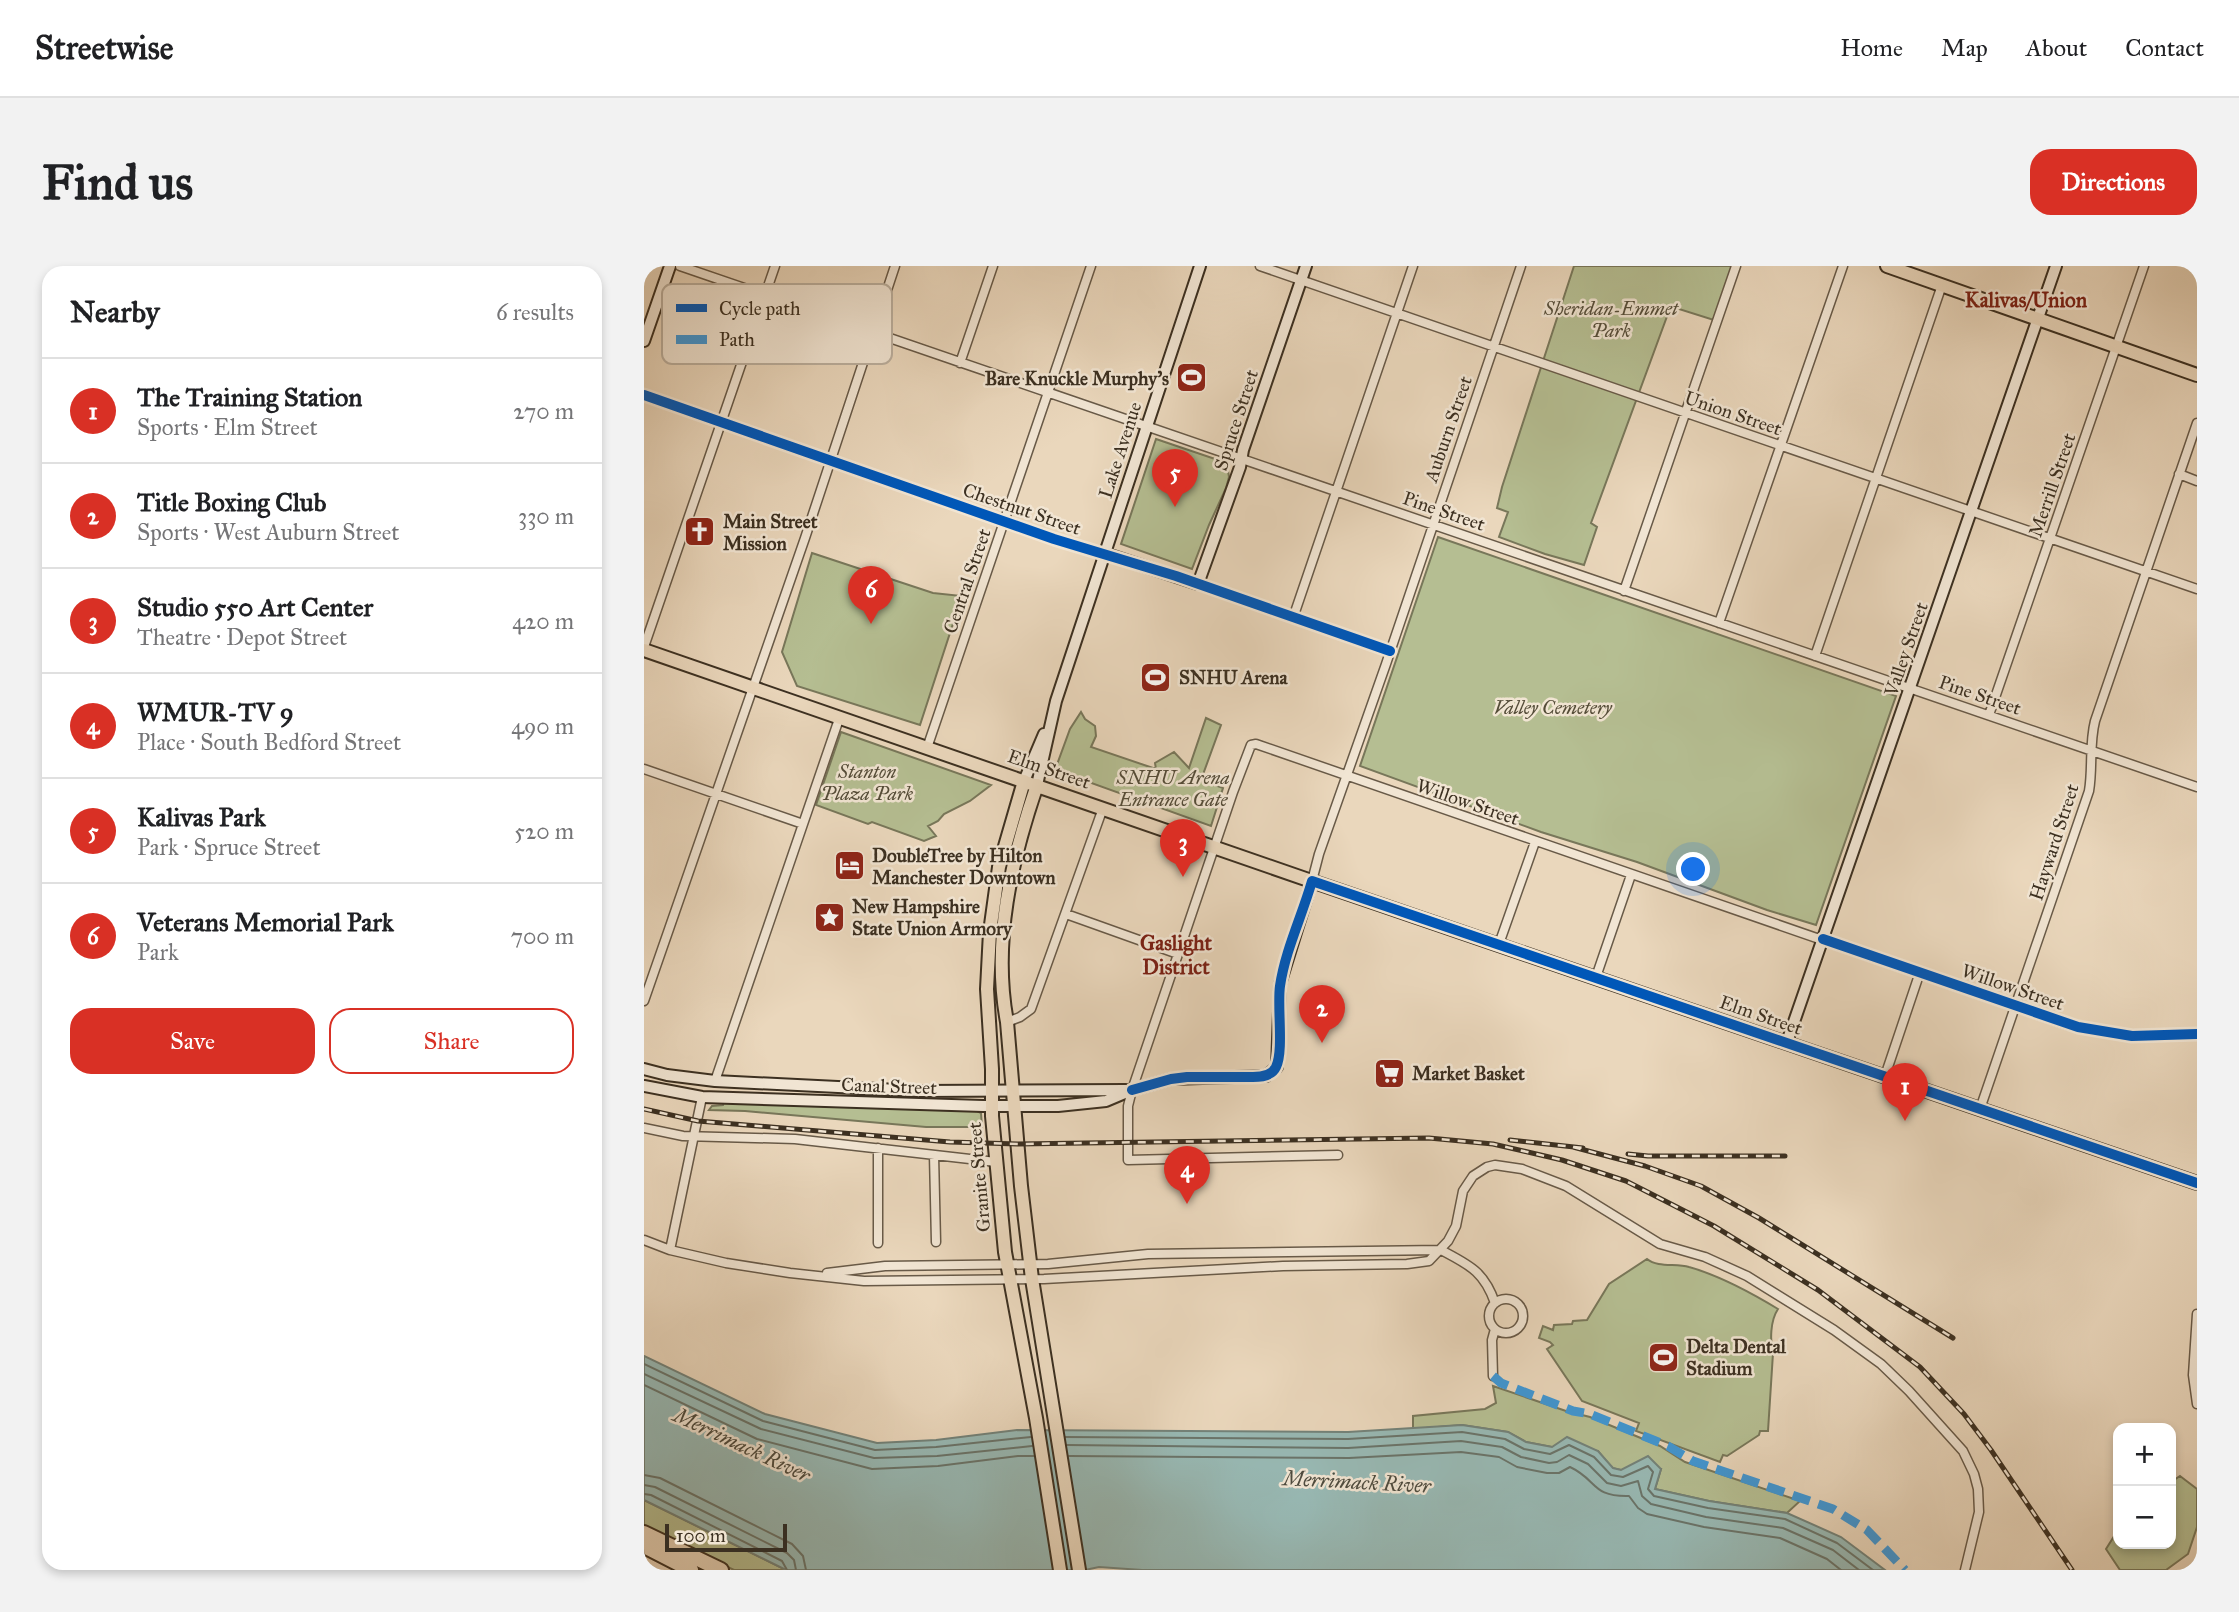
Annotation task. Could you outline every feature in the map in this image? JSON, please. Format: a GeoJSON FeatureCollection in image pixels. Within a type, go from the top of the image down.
{"type":"FeatureCollection","features":[{"type":"Feature","properties":{"kind":"highway"},"geometry":{"type":"LineString","coordinates":[[644,1533],[721,1570]]}},
{"type":"Feature","properties":{"kind":"highway"},"geometry":{"type":"LineString","coordinates":[[644,1546],[691,1570]]}},
{"type":"Feature","properties":{"kind":"main road"},"geometry":{"type":"LineString","coordinates":[[1887,266],[2197,375]]}},
{"type":"Feature","properties":{"kind":"main road","name":"Elm Street"},"geometry":{"type":"LineString","coordinates":[[644,648],[839,719],[2197,1183]]}},
{"type":"Feature","properties":{"kind":"main road"},"geometry":{"type":"LineString","coordinates":[[1030,783],[1005,919],[1002,976],[1032,1279],[1079,1570]]}},
{"type":"Feature","properties":{"kind":"main road","name":"Granite Street"},"geometry":{"type":"LineString","coordinates":[[1030,783],[999,867],[990,932],[987,989],[992,1107],[1007,1265],[1036,1418],[1060,1570]]}},
{"type":"Feature","properties":{"kind":"street"},"geometry":{"type":"LineString","coordinates":[[664,284],[670,266]]}},
{"type":"Feature","properties":{"kind":"street","name":"Pine Street"},"geometry":{"type":"LineString","coordinates":[[680,266],[735,284]]}},
{"type":"Feature","properties":{"kind":"street"},"geometry":{"type":"LineString","coordinates":[[769,284],[775,266]]}},
{"type":"Feature","properties":{"kind":"street"},"geometry":{"type":"LineString","coordinates":[[889,284],[895,266]]}},
{"type":"Feature","properties":{"kind":"street"},"geometry":{"type":"LineString","coordinates":[[960,363],[993,266]]}},
{"type":"Feature","properties":{"kind":"street","name":"Central Street"},"geometry":{"type":"LineString","coordinates":[[927,748],[1091,266]]}},
{"type":"Feature","properties":{"kind":"street","name":"Lake Avenue"},"geometry":{"type":"LineString","coordinates":[[1030,783],[1036,749],[1049,726],[1200,266]]}},
{"type":"Feature","properties":{"kind":"street","name":"Union Street"},"geometry":{"type":"LineString","coordinates":[[1260,266],[2197,589]]}},
{"type":"Feature","properties":{"kind":"street","name":"Spruce Street"},"geometry":{"type":"LineString","coordinates":[[1198,584],[1306,266]]}},
{"type":"Feature","properties":{"kind":"street"},"geometry":{"type":"LineString","coordinates":[[1293,618],[1413,266]]}},
{"type":"Feature","properties":{"kind":"street","name":"Auburn Street"},"geometry":{"type":"LineString","coordinates":[[1312,881],[1318,853],[1521,266]]}},
{"type":"Feature","properties":{"kind":"street"},"geometry":{"type":"LineString","coordinates":[[1624,591],[1736,266]]}},
{"type":"Feature","properties":{"kind":"street"},"geometry":{"type":"LineString","coordinates":[[1719,623],[1843,266]]}},
{"type":"Feature","properties":{"kind":"street","name":"Valley Street"},"geometry":{"type":"LineString","coordinates":[[1787,1042],[2056,266]]}},
{"type":"Feature","properties":{"kind":"street","name":"Merrill Street"},"geometry":{"type":"LineString","coordinates":[[1989,715],[2144,266]]}},
{"type":"Feature","properties":{"kind":"street"},"geometry":{"type":"LineString","coordinates":[[1815,656],[1942,285]]}},
{"type":"Feature","properties":{"kind":"street"},"geometry":{"type":"LineString","coordinates":[[644,341],[662,289]]}},
{"type":"Feature","properties":{"kind":"street","name":"Pine Street"},"geometry":{"type":"LineString","coordinates":[[892,339],[2197,787]]}},
{"type":"Feature","properties":{"kind":"street"},"geometry":{"type":"LineString","coordinates":[[644,648],[742,364]]}},
{"type":"Feature","properties":{"kind":"street"},"geometry":{"type":"LineString","coordinates":[[644,1001],[862,364]]}},
{"type":"Feature","properties":{"kind":"street","name":"Chestnut Street"},"geometry":{"type":"LineString","coordinates":[[644,395],[1054,539],[1283,612],[1293,618],[1390,651]]}},
{"type":"Feature","properties":{"kind":"street","name":"Hayward Street"},"geometry":{"type":"LineString","coordinates":[[1980,1109],[2089,791],[2091,738],[2095,721],[2197,423]]}},
{"type":"Feature","properties":{"kind":"street"},"geometry":{"type":"LineString","coordinates":[[2179,474],[2197,481]]}},
{"type":"Feature","properties":{"kind":"street"},"geometry":{"type":"LineString","coordinates":[[715,1081],[839,719]]}},
{"type":"Feature","properties":{"kind":"street","name":"Willow Street"},"geometry":{"type":"LineString","coordinates":[[1214,847],[1248,748],[1256,744],[2068,1025],[2104,1033],[2146,1037],[2197,1034]]}},
{"type":"Feature","properties":{"kind":"street"},"geometry":{"type":"LineString","coordinates":[[644,769],[803,824]]}},
{"type":"Feature","properties":{"kind":"street"},"geometry":{"type":"LineString","coordinates":[[1007,1022],[1031,1009],[1102,808]]}},
{"type":"Feature","properties":{"kind":"street"},"geometry":{"type":"LineString","coordinates":[[1499,944],[1535,842]]}},
{"type":"Feature","properties":{"kind":"street"},"geometry":{"type":"LineString","coordinates":[[1214,847],[1132,1090],[1128,1106],[1128,1160],[1338,1155]]}},
{"type":"Feature","properties":{"kind":"street"},"geometry":{"type":"LineString","coordinates":[[1596,977],[1631,875]]}},
{"type":"Feature","properties":{"kind":"street","name":"Canal Street"},"geometry":{"type":"LineString","coordinates":[[644,1086],[702,1097],[992,1107],[1097,1103],[1171,1079],[1266,1076],[1277,1067],[1280,984],[1312,881]]}},
{"type":"Feature","properties":{"kind":"street"},"geometry":{"type":"LineString","coordinates":[[1066,914],[1178,954]]}},
{"type":"Feature","properties":{"kind":"street"},"geometry":{"type":"LineString","coordinates":[[1885,1076],[1920,972]]}},
{"type":"Feature","properties":{"kind":"street","name":"Canal Street"},"geometry":{"type":"LineString","coordinates":[[644,1069],[715,1081],[919,1091],[1132,1090]]}},
{"type":"Feature","properties":{"kind":"street"},"geometry":{"type":"LineString","coordinates":[[670,1250],[702,1097]]}},
{"type":"Feature","properties":{"kind":"street"},"geometry":{"type":"LineString","coordinates":[[644,1128],[693,1137],[783,1139],[996,1162]]}},
{"type":"Feature","properties":{"kind":"street"},"geometry":{"type":"LineString","coordinates":[[878,1149],[878,1243]]}},
{"type":"Feature","properties":{"kind":"street"},"geometry":{"type":"LineString","coordinates":[[934,1155],[936,1242]]}},
{"type":"Feature","properties":{"kind":"street"},"geometry":{"type":"LineString","coordinates":[[644,1240],[670,1250],[790,1273],[864,1281],[1010,1280],[1283,1266],[1406,1264],[1429,1261],[1454,1233],[1462,1196],[1473,1175],[1487,1167],[1495,1166],[1522,1169],[1566,1186],[1660,1244],[1705,1257],[1747,1276],[1834,1330],[1881,1364],[1963,1451],[1974,1474],[1979,1512],[1965,1570]]}},
{"type":"Feature","properties":{"kind":"street"},"geometry":{"type":"LineString","coordinates":[[817,1275],[885,1266],[1031,1265],[1158,1254],[1441,1250],[1478,1272],[1495,1303],[1489,1316],[1495,1329],[1504,1333],[1514,1331],[1521,1324],[1523,1314],[1519,1305],[1510,1300],[1495,1303]]}},
{"type":"Feature","properties":{"kind":"street"},"geometry":{"type":"LineString","coordinates":[[2197,1314],[2193,1375],[2197,1404]]}},
{"type":"Feature","properties":{"kind":"street"},"geometry":{"type":"LineString","coordinates":[[1493,1376],[1492,1339],[1495,1329]]}},
{"type":"Feature","properties":{"kind":"green space","name":"Sheridan-Emmet Park"},"geometry":{"type":"Polygon","coordinates":[[[1574,266],[1736,266],[1717,321],[1676,308],[1669,311],[1591,523],[1597,527],[1584,565],[1499,537],[1508,512],[1497,508],[1574,266]]]}},
{"type":"Feature","properties":{"kind":"green space"},"geometry":{"type":"Polygon","coordinates":[[[1156,439],[1227,463],[1229,477],[1226,488],[1192,569],[1121,544],[1156,439]]]}},
{"type":"Feature","properties":{"kind":"green space","name":"Valley Cemetery"},"geometry":{"type":"Polygon","coordinates":[[[1438,537],[1896,696],[1816,925],[1767,910],[1637,862],[1541,832],[1360,766],[1438,537]]]}},
{"type":"Feature","properties":{"kind":"green space"},"geometry":{"type":"Polygon","coordinates":[[[812,553],[933,593],[962,596],[920,725],[797,686],[782,652],[812,553]]]}},
{"type":"Feature","properties":{"kind":"green space","name":"SNHU Arena Entrance Gate"},"geometry":{"type":"Polygon","coordinates":[[[1081,712],[1085,719],[1095,726],[1096,736],[1091,747],[1156,769],[1155,763],[1174,752],[1189,768],[1206,718],[1221,725],[1201,780],[1223,788],[1211,826],[1055,770],[1070,729],[1081,712]]]}},
{"type":"Feature","properties":{"kind":"green space","name":"Stanton Plaza Park"},"geometry":{"type":"Polygon","coordinates":[[[841,732],[991,785],[928,826],[936,836],[924,841],[872,822],[868,824],[816,805],[841,732]]]}},
{"type":"Feature","properties":{"kind":"green space"},"geometry":{"type":"Polygon","coordinates":[[[724,1102],[977,1111],[981,1113],[982,1127],[926,1127],[709,1110],[712,1106],[723,1105],[724,1102]]]}},
{"type":"Feature","properties":{"kind":"green space","name":"Delta Dental Stadium"},"geometry":{"type":"Polygon","coordinates":[[[1647,1259],[1656,1263],[1689,1267],[1712,1275],[1778,1309],[1771,1331],[1773,1353],[1768,1431],[1760,1431],[1759,1435],[1727,1456],[1723,1455],[1720,1462],[1636,1431],[1639,1423],[1582,1401],[1547,1349],[1553,1345],[1539,1338],[1543,1326],[1553,1330],[1554,1325],[1587,1320],[1609,1284],[1647,1259]]]}},
{"type":"Feature","properties":{"kind":"green space"},"geometry":{"type":"Polygon","coordinates":[[[1493,1386],[1590,1417],[1660,1446],[1685,1462],[1800,1501],[1787,1513],[1709,1501],[1655,1489],[1661,1469],[1612,1468],[1598,1451],[1552,1447],[1526,1442],[1508,1432],[1462,1425],[1413,1429],[1413,1416],[1485,1409],[1496,1403],[1493,1386]]]}},
{"type":"Feature","properties":{"kind":"green space"},"geometry":{"type":"Polygon","coordinates":[[[2180,1476],[2197,1489],[2197,1527],[2188,1554],[2166,1570],[2120,1570],[2106,1549],[2113,1538],[2113,1549],[2176,1549],[2176,1479],[2180,1476]]]}},
{"type":"Feature","properties":{"kind":"green space"},"geometry":{"type":"Polygon","coordinates":[[[644,1500],[786,1570],[734,1570],[644,1528],[644,1500]]]}},
{"type":"Feature","properties":{"kind":"water","name":"Merrimack River"},"geometry":{"type":"Polygon","coordinates":[[[644,1356],[765,1414],[877,1443],[936,1440],[1017,1430],[1348,1432],[1462,1425],[1508,1432],[1526,1442],[1552,1447],[1567,1437],[1598,1451],[1613,1468],[1621,1470],[1648,1456],[1661,1469],[1655,1489],[1709,1501],[1787,1513],[1841,1537],[1885,1570],[1142,1570],[1099,1567],[1085,1570],[786,1570],[644,1500],[644,1356]]]}},
{"type":"Feature","properties":{"kind":"railway"},"geometry":{"type":"LineString","coordinates":[[644,1109],[698,1121],[950,1142],[1018,1144],[1429,1138],[1493,1144],[1562,1160],[1626,1181],[1714,1226],[1818,1290],[1920,1367],[1964,1414],[1991,1450],[2072,1570]]}},
{"type":"Feature","properties":{"kind":"railway"},"geometry":{"type":"LineString","coordinates":[[1510,1140],[1583,1148]]}},
{"type":"Feature","properties":{"kind":"railway"},"geometry":{"type":"LineString","coordinates":[[1573,1147],[1645,1166],[1701,1186],[1759,1218],[1953,1338]]}},
{"type":"Feature","properties":{"kind":"railway"},"geometry":{"type":"LineString","coordinates":[[1628,1154],[1785,1156]]}},
{"type":"Feature","properties":{"kind":"marked path"},"geometry":{"type":"LineString","coordinates":[[1493,1376],[1501,1383],[1573,1411],[1590,1414],[1668,1446],[1693,1461],[1833,1509],[1867,1530],[1905,1570]]}},
{"type":"Feature","properties":{"kind":"cycle path"},"geometry":{"type":"LineString","coordinates":[[644,395],[1054,539],[1176,576],[1390,651]]}},
{"type":"Feature","properties":{"kind":"cycle path"},"geometry":{"type":"LineString","coordinates":[[1132,1090],[1171,1079],[1259,1077],[1274,1070],[1280,1050],[1279,995],[1282,973],[1312,881],[2197,1183]]}},
{"type":"Feature","properties":{"kind":"cycle path"},"geometry":{"type":"LineString","coordinates":[[1823,939],[2078,1027],[2132,1036],[2197,1034]]}},
{"type":"Feature","properties":{"kind":"place","name":"Bare Knuckle Murphy's"},"geometry":{"type":"Point","coordinates":[1192,378]}},
{"type":"Feature","properties":{"kind":"place","name":"Kalivas Park"},"geometry":{"type":"Point","coordinates":[1175,507]}},
{"type":"Feature","properties":{"kind":"place","name":"Main Street Mission"},"geometry":{"type":"Point","coordinates":[700,532]}},
{"type":"Feature","properties":{"kind":"place","name":"Veterans Memorial Park"},"geometry":{"type":"Point","coordinates":[871,624]}},
{"type":"Feature","properties":{"kind":"place","name":"SNHU Arena"},"geometry":{"type":"Point","coordinates":[1156,677]}},
{"type":"Feature","properties":{"kind":"place","name":"DoubleTree by Hilton Manchester Downtown"},"geometry":{"type":"Point","coordinates":[849,866]}},
{"type":"Feature","properties":{"kind":"place","name":"Studio 550 Art Center"},"geometry":{"type":"Point","coordinates":[1183,877]}},
{"type":"Feature","properties":{"kind":"place","name":"New Hampshire State Union Armory"},"geometry":{"type":"Point","coordinates":[829,917]}},
{"type":"Feature","properties":{"kind":"place","name":"Title Boxing Club"},"geometry":{"type":"Point","coordinates":[1322,1043]}},
{"type":"Feature","properties":{"kind":"place","name":"Market Basket"},"geometry":{"type":"Point","coordinates":[1389,1073]}},
{"type":"Feature","properties":{"kind":"place","name":"The Training Station"},"geometry":{"type":"Point","coordinates":[1905,1121]}},
{"type":"Feature","properties":{"kind":"place","name":"WMUR-TV 9"},"geometry":{"type":"Point","coordinates":[1187,1204]}},
{"type":"Feature","properties":{"kind":"place","name":"Delta Dental Stadium"},"geometry":{"type":"Point","coordinates":[1663,1357]}},
{"type":"Feature","properties":{"kind":"district","name":"Kalivas/Union"},"geometry":{"type":"Point","coordinates":[2026,300]}},
{"type":"Feature","properties":{"kind":"district","name":"Gaslight District"},"geometry":{"type":"Point","coordinates":[1176,955]}}]}
